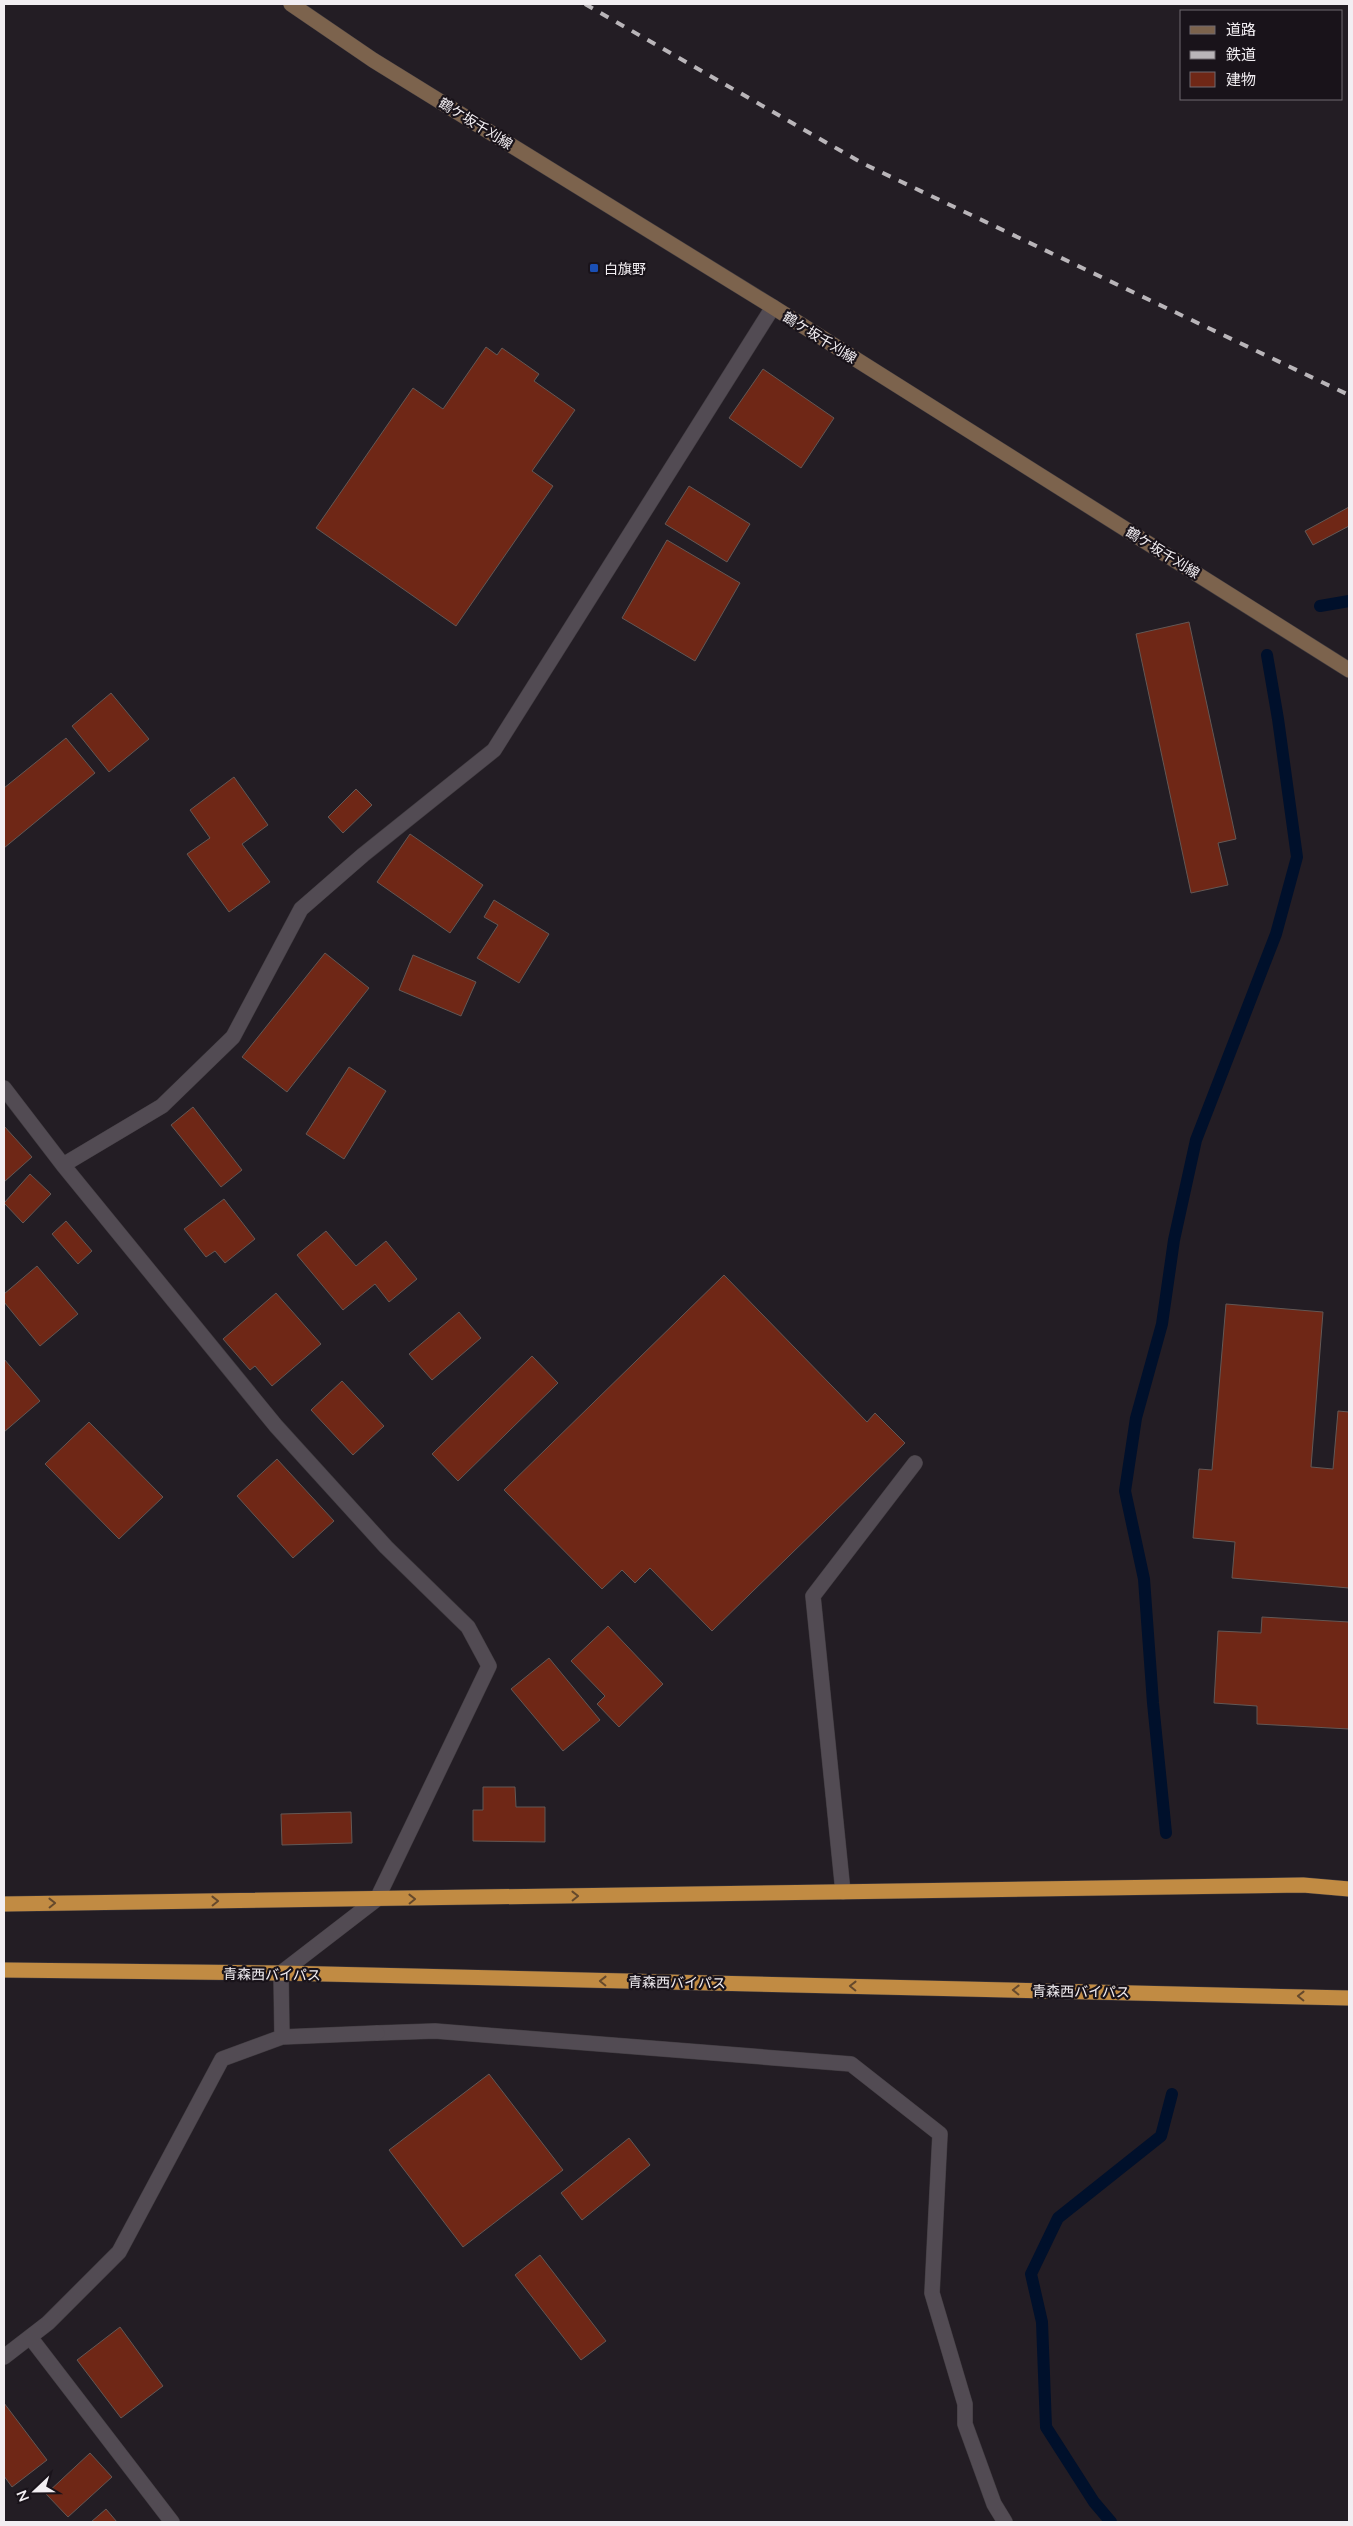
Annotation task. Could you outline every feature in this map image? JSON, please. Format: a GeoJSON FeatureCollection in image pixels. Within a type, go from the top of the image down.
{"type":"FeatureCollection","features":[{"type":"Feature","properties":{"kind":"highway"},"geometry":{"type":"LineString","coordinates":[[4,1904],[1303,1885],[1349,1889]]}},
{"type":"Feature","properties":{"kind":"highway","name":"青森西バイパス"},"geometry":{"type":"LineString","coordinates":[[4,1970],[281,1973],[1349,1998]]}},
{"type":"Feature","properties":{"kind":"main road","name":"鶴ケ坂千刈線"},"geometry":{"type":"LineString","coordinates":[[291,4],[373,60],[773,307],[1346,669]]}},
{"type":"Feature","properties":{"kind":"street"},"geometry":{"type":"LineString","coordinates":[[63,1165],[162,1106],[233,1037],[301,909],[363,855],[494,750],[773,307]]}},
{"type":"Feature","properties":{"kind":"street"},"geometry":{"type":"LineString","coordinates":[[4,1088],[63,1165],[276,1426],[386,1547],[468,1627],[489,1666],[377,1899],[281,1973],[282,2037]]}},
{"type":"Feature","properties":{"kind":"street"},"geometry":{"type":"LineString","coordinates":[[843,1892],[813,1596],[916,1463]]}},
{"type":"Feature","properties":{"kind":"street"},"geometry":{"type":"LineString","coordinates":[[4,2357],[48,2323],[120,2252],[222,2059],[282,2037],[435,2031],[851,2064],[940,2134],[932,2293],[965,2404],[965,2424],[994,2504],[1005,2522]]}},
{"type":"Feature","properties":{"kind":"street"},"geometry":{"type":"LineString","coordinates":[[30,2337],[172,2522]]}},
{"type":"Feature","properties":{"kind":"building"},"geometry":{"type":"Polygon","coordinates":[[[486,347],[497,355],[502,348],[539,374],[534,381],[575,410],[532,471],[553,486],[456,626],[316,528],[413,388],[443,409],[486,347]]]}},
{"type":"Feature","properties":{"kind":"building"},"geometry":{"type":"Polygon","coordinates":[[[763,369],[834,418],[801,468],[729,418],[763,369]]]}},
{"type":"Feature","properties":{"kind":"building"},"geometry":{"type":"Polygon","coordinates":[[[689,486],[750,524],[727,562],[665,524],[689,486]]]}},
{"type":"Feature","properties":{"kind":"building"},"geometry":{"type":"Polygon","coordinates":[[[1349,507],[1349,526],[1313,545],[1305,531],[1349,507]]]}},
{"type":"Feature","properties":{"kind":"building"},"geometry":{"type":"Polygon","coordinates":[[[667,540],[740,583],[695,661],[622,618],[667,540]]]}},
{"type":"Feature","properties":{"kind":"building"},"geometry":{"type":"Polygon","coordinates":[[[1189,622],[1236,839],[1218,843],[1228,885],[1191,893],[1136,634],[1189,622]]]}},
{"type":"Feature","properties":{"kind":"building"},"geometry":{"type":"Polygon","coordinates":[[[111,693],[149,739],[109,772],[72,726],[111,693]]]}},
{"type":"Feature","properties":{"kind":"building"},"geometry":{"type":"Polygon","coordinates":[[[66,738],[95,773],[4,848],[4,788],[66,738]]]}},
{"type":"Feature","properties":{"kind":"building"},"geometry":{"type":"Polygon","coordinates":[[[234,777],[268,825],[242,844],[270,882],[229,912],[187,854],[210,838],[190,810],[234,777]]]}},
{"type":"Feature","properties":{"kind":"building"},"geometry":{"type":"Polygon","coordinates":[[[356,789],[372,805],[343,833],[328,817],[356,789]]]}},
{"type":"Feature","properties":{"kind":"building"},"geometry":{"type":"Polygon","coordinates":[[[410,834],[483,885],[450,933],[377,882],[410,834]]]}},
{"type":"Feature","properties":{"kind":"building"},"geometry":{"type":"Polygon","coordinates":[[[494,900],[549,934],[519,983],[477,958],[498,925],[484,917],[494,900]]]}},
{"type":"Feature","properties":{"kind":"building"},"geometry":{"type":"Polygon","coordinates":[[[325,953],[369,988],[287,1092],[242,1057],[325,953]]]}},
{"type":"Feature","properties":{"kind":"building"},"geometry":{"type":"Polygon","coordinates":[[[413,955],[476,982],[461,1016],[399,990],[413,955]]]}},
{"type":"Feature","properties":{"kind":"building"},"geometry":{"type":"Polygon","coordinates":[[[349,1067],[386,1091],[344,1159],[306,1134],[349,1067]]]}},
{"type":"Feature","properties":{"kind":"building"},"geometry":{"type":"Polygon","coordinates":[[[193,1107],[242,1170],[221,1187],[171,1125],[193,1107]]]}},
{"type":"Feature","properties":{"kind":"building"},"geometry":{"type":"Polygon","coordinates":[[[4,1126],[32,1157],[4,1182],[4,1126]]]}},
{"type":"Feature","properties":{"kind":"building"},"geometry":{"type":"Polygon","coordinates":[[[30,1174],[51,1194],[23,1223],[4,1203],[30,1174]]]}},
{"type":"Feature","properties":{"kind":"building"},"geometry":{"type":"Polygon","coordinates":[[[224,1199],[255,1239],[225,1263],[215,1251],[206,1257],[184,1229],[224,1199]]]}},
{"type":"Feature","properties":{"kind":"building"},"geometry":{"type":"Polygon","coordinates":[[[66,1221],[92,1251],[78,1264],[52,1234],[66,1221]]]}},
{"type":"Feature","properties":{"kind":"building"},"geometry":{"type":"Polygon","coordinates":[[[326,1231],[356,1266],[386,1241],[417,1279],[389,1302],[375,1284],[343,1310],[297,1255],[326,1231]]]}},
{"type":"Feature","properties":{"kind":"building"},"geometry":{"type":"Polygon","coordinates":[[[37,1266],[78,1314],[40,1346],[4,1302],[4,1294],[37,1266]]]}},
{"type":"Feature","properties":{"kind":"building"},"geometry":{"type":"Polygon","coordinates":[[[724,1275],[867,1422],[875,1413],[905,1443],[712,1631],[650,1568],[635,1583],[622,1570],[602,1589],[504,1490],[724,1275]]]}},
{"type":"Feature","properties":{"kind":"building"},"geometry":{"type":"Polygon","coordinates":[[[276,1293],[321,1344],[272,1386],[255,1366],[250,1370],[223,1339],[276,1293]]]}},
{"type":"Feature","properties":{"kind":"building"},"geometry":{"type":"Polygon","coordinates":[[[1226,1304],[1323,1312],[1311,1467],[1333,1469],[1338,1411],[1349,1412],[1349,1588],[1232,1578],[1235,1542],[1193,1538],[1199,1469],[1212,1470],[1226,1304]]]}},
{"type":"Feature","properties":{"kind":"building"},"geometry":{"type":"Polygon","coordinates":[[[459,1312],[481,1338],[432,1380],[409,1354],[459,1312]]]}},
{"type":"Feature","properties":{"kind":"building"},"geometry":{"type":"Polygon","coordinates":[[[532,1356],[558,1383],[458,1481],[432,1454],[532,1356]]]}},
{"type":"Feature","properties":{"kind":"building"},"geometry":{"type":"Polygon","coordinates":[[[4,1359],[40,1401],[4,1432],[4,1359]]]}},
{"type":"Feature","properties":{"kind":"building"},"geometry":{"type":"Polygon","coordinates":[[[342,1381],[384,1426],[353,1455],[311,1410],[342,1381]]]}},
{"type":"Feature","properties":{"kind":"building"},"geometry":{"type":"Polygon","coordinates":[[[89,1422],[163,1497],[119,1539],[45,1464],[89,1422]]]}},
{"type":"Feature","properties":{"kind":"building"},"geometry":{"type":"Polygon","coordinates":[[[277,1459],[334,1521],[293,1558],[237,1496],[277,1459]]]}},
{"type":"Feature","properties":{"kind":"building"},"geometry":{"type":"Polygon","coordinates":[[[1262,1617],[1349,1622],[1349,1729],[1257,1724],[1257,1706],[1214,1703],[1218,1631],[1261,1633],[1262,1617]]]}},
{"type":"Feature","properties":{"kind":"building"},"geometry":{"type":"Polygon","coordinates":[[[608,1626],[663,1684],[619,1727],[597,1704],[605,1696],[571,1661],[608,1626]]]}},
{"type":"Feature","properties":{"kind":"building"},"geometry":{"type":"Polygon","coordinates":[[[549,1658],[600,1720],[563,1751],[511,1689],[549,1658]]]}},
{"type":"Feature","properties":{"kind":"building"},"geometry":{"type":"Polygon","coordinates":[[[483,1787],[515,1787],[516,1807],[545,1807],[545,1842],[473,1841],[473,1810],[483,1810],[483,1787]]]}},
{"type":"Feature","properties":{"kind":"building"},"geometry":{"type":"Polygon","coordinates":[[[351,1812],[352,1843],[282,1845],[281,1814],[351,1812]]]}},
{"type":"Feature","properties":{"kind":"building"},"geometry":{"type":"Polygon","coordinates":[[[489,2074],[563,2170],[463,2247],[389,2150],[489,2074]]]}},
{"type":"Feature","properties":{"kind":"building"},"geometry":{"type":"Polygon","coordinates":[[[629,2138],[650,2165],[582,2220],[561,2193],[629,2138]]]}},
{"type":"Feature","properties":{"kind":"building"},"geometry":{"type":"Polygon","coordinates":[[[540,2255],[606,2341],[581,2360],[515,2275],[540,2255]]]}},
{"type":"Feature","properties":{"kind":"building"},"geometry":{"type":"Polygon","coordinates":[[[120,2327],[163,2386],[121,2418],[77,2360],[120,2327]]]}},
{"type":"Feature","properties":{"kind":"building"},"geometry":{"type":"Polygon","coordinates":[[[4,2403],[47,2460],[12,2487],[4,2476],[4,2403]]]}},
{"type":"Feature","properties":{"kind":"building"},"geometry":{"type":"Polygon","coordinates":[[[90,2453],[112,2477],[68,2517],[46,2494],[90,2453]]]}},
{"type":"Feature","properties":{"kind":"building"},"geometry":{"type":"Polygon","coordinates":[[[106,2509],[117,2522],[91,2522],[106,2509]]]}},
{"type":"Feature","properties":{"kind":"waterway"},"geometry":{"type":"LineString","coordinates":[[1320,606],[1349,601]]}},
{"type":"Feature","properties":{"kind":"waterway"},"geometry":{"type":"LineString","coordinates":[[1166,1833],[1153,1703],[1144,1579],[1125,1491],[1136,1418],[1162,1324],[1174,1240],[1196,1140],[1276,934],[1297,857],[1267,655]]}},
{"type":"Feature","properties":{"kind":"waterway"},"geometry":{"type":"LineString","coordinates":[[1111,2522],[1094,2502],[1046,2427],[1042,2322],[1031,2274],[1058,2218],[1161,2136],[1172,2094]]}},
{"type":"Feature","properties":{"kind":"railway"},"geometry":{"type":"LineString","coordinates":[[585,4],[862,163],[1349,395]]}},
{"type":"Feature","properties":{"kind":"place","name":"白旗野"},"geometry":{"type":"Point","coordinates":[594,268]}}]}
